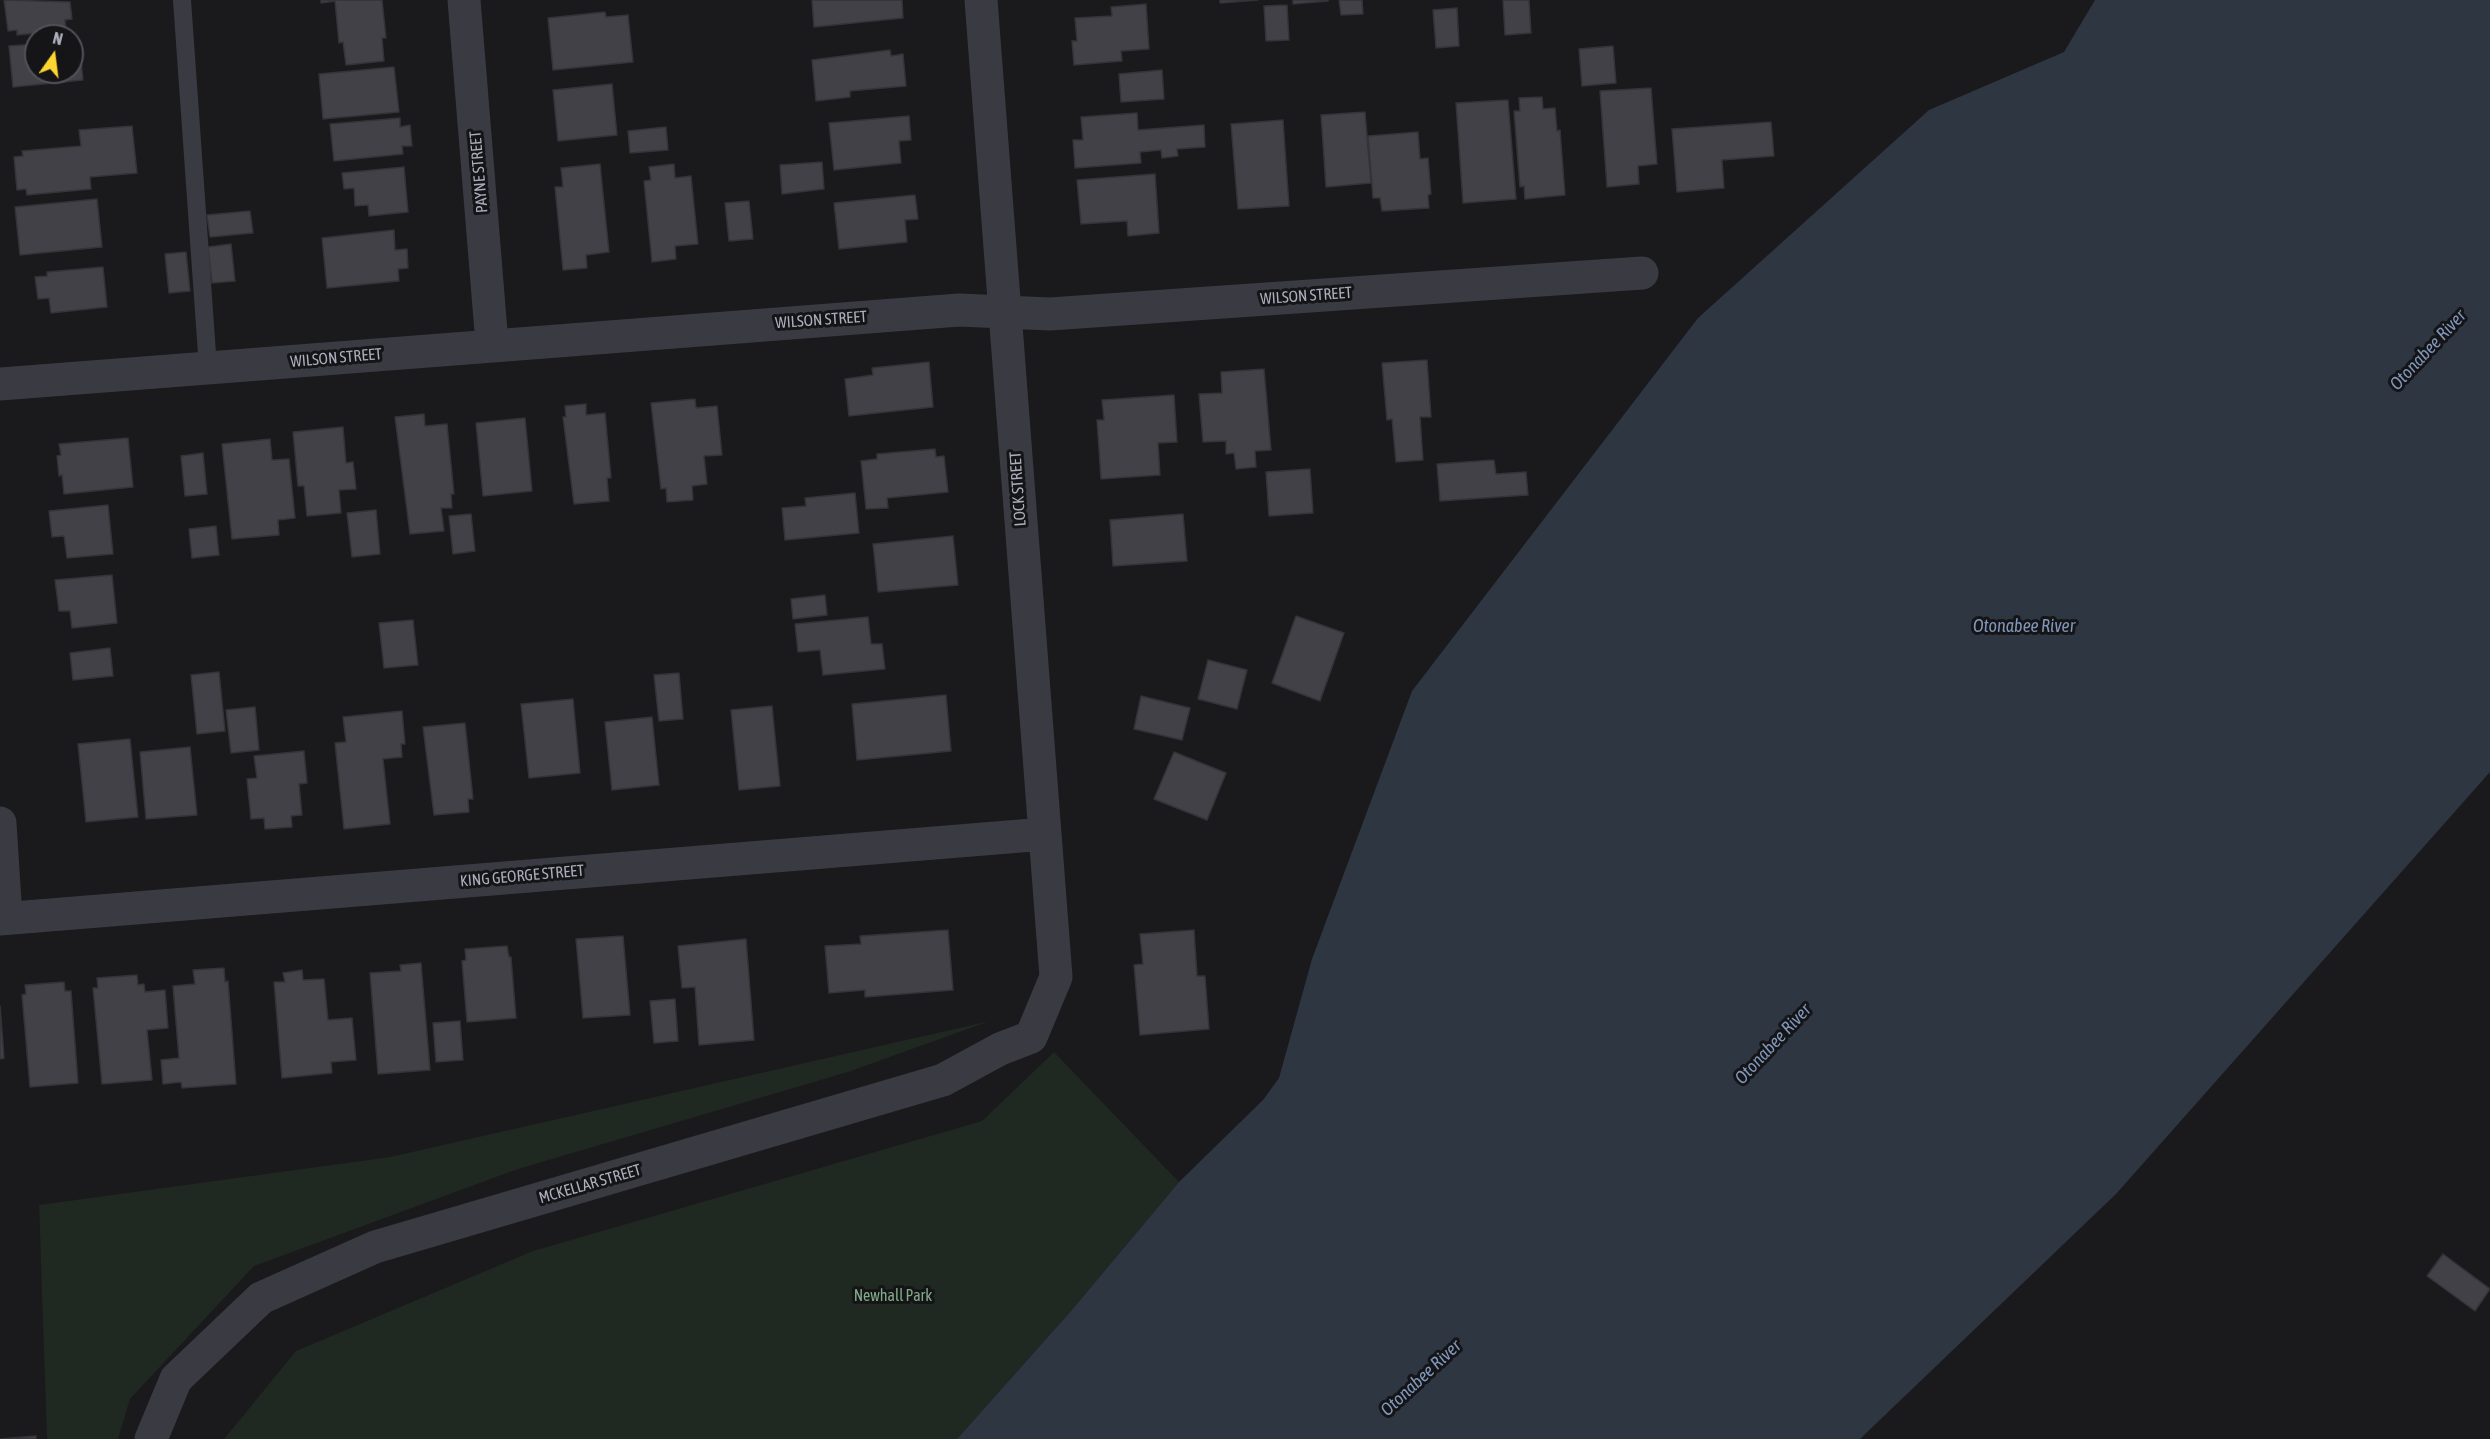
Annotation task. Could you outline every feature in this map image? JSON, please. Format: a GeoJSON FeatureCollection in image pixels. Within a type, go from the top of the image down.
{"type":"FeatureCollection","features":[{"type":"Feature","properties":{"kind":"street","name":"PAYNE STREET"},"geometry":{"type":"LineString","coordinates":[[464,0],[492,344]]}},
{"type":"Feature","properties":{"kind":"street","name":"LOCK STREET"},"geometry":{"type":"LineString","coordinates":[[981,0],[1056,977]]}},
{"type":"Feature","properties":{"kind":"street","name":"WILSON STREET"},"geometry":{"type":"LineString","coordinates":[[0,384],[492,344],[959,310],[1050,314],[1642,273]]}},
{"type":"Feature","properties":{"kind":"street"},"geometry":{"type":"LineString","coordinates":[[0,823],[3,919]]}},
{"type":"Feature","properties":{"kind":"street","name":"KING GEORGE STREET"},"geometry":{"type":"LineString","coordinates":[[3,919],[1045,834]]}},
{"type":"Feature","properties":{"kind":"street","name":"MCKELLAR STREET"},"geometry":{"type":"LineString","coordinates":[[151,1439],[176,1379],[261,1298],[375,1247],[943,1080],[1000,1049],[1031,1036],[1056,977]]}},
{"type":"Feature","properties":{"kind":"lane"},"geometry":{"type":"LineString","coordinates":[[182,0],[208,368]]}},
{"type":"Feature","properties":{"kind":"green space"},"geometry":{"type":"Polygon","coordinates":[[[990,1021],[848,1072],[518,1169],[254,1266],[130,1399],[118,1439],[47,1439],[39,1205],[390,1157],[990,1021]]]}},
{"type":"Feature","properties":{"kind":"green space","name":"Newhall Park"},"geometry":{"type":"Polygon","coordinates":[[[1054,1052],[1179,1182],[1071,1311],[957,1439],[224,1439],[296,1351],[533,1251],[982,1121],[1054,1052]]]}},
{"type":"Feature","properties":{"kind":"water","name":"Otonabee River"},"geometry":{"type":"Polygon","coordinates":[[[2095,0],[2490,0],[2490,772],[2116,1194],[1860,1439],[957,1439],[1071,1311],[1179,1182],[1263,1100],[1279,1078],[1312,959],[1412,691],[1698,318],[1929,110],[2064,52],[2095,0]]]}},
{"type":"Feature","properties":{"kind":"building"},"geometry":{"type":"Polygon","coordinates":[[[4,0],[70,2],[72,19],[65,20],[65,24],[24,24],[24,34],[17,35],[17,30],[8,31],[4,0]]]}},
{"type":"Feature","properties":{"kind":"building"},"geometry":{"type":"Polygon","coordinates":[[[321,0],[382,0],[386,38],[382,38],[384,61],[346,65],[343,42],[339,43],[335,1],[321,3],[321,0]]]}},
{"type":"Feature","properties":{"kind":"building"},"geometry":{"type":"Polygon","coordinates":[[[812,0],[902,0],[903,18],[814,27],[812,0]]]}},
{"type":"Feature","properties":{"kind":"building"},"geometry":{"type":"Polygon","coordinates":[[[1220,0],[1258,0],[1220,3],[1220,0]]]}},
{"type":"Feature","properties":{"kind":"building"},"geometry":{"type":"Polygon","coordinates":[[[1293,0],[1328,0],[1328,1],[1293,4],[1293,0]]]}},
{"type":"Feature","properties":{"kind":"building"},"geometry":{"type":"Polygon","coordinates":[[[1339,0],[1362,0],[1363,14],[1341,15],[1339,0]]]}},
{"type":"Feature","properties":{"kind":"building"},"geometry":{"type":"Polygon","coordinates":[[[1503,0],[1529,0],[1531,33],[1505,35],[1503,0]]]}},
{"type":"Feature","properties":{"kind":"building"},"geometry":{"type":"Polygon","coordinates":[[[1146,4],[1149,49],[1121,51],[1122,61],[1074,65],[1072,41],[1077,41],[1075,18],[1112,16],[1111,7],[1146,4]]]}},
{"type":"Feature","properties":{"kind":"building"},"geometry":{"type":"Polygon","coordinates":[[[1287,5],[1289,40],[1266,41],[1264,6],[1287,5]]]}},
{"type":"Feature","properties":{"kind":"building"},"geometry":{"type":"Polygon","coordinates":[[[1457,8],[1459,46],[1436,48],[1433,10],[1457,8]]]}},
{"type":"Feature","properties":{"kind":"building"},"geometry":{"type":"Polygon","coordinates":[[[605,12],[606,17],[628,15],[633,62],[553,70],[548,18],[605,12]]]}},
{"type":"Feature","properties":{"kind":"building"},"geometry":{"type":"Polygon","coordinates":[[[24,45],[24,84],[43,84],[13,87],[9,46],[24,45]]]}},
{"type":"Feature","properties":{"kind":"building"},"geometry":{"type":"Polygon","coordinates":[[[1613,46],[1616,83],[1582,86],[1579,49],[1613,46]]]}},
{"type":"Feature","properties":{"kind":"building"},"geometry":{"type":"Polygon","coordinates":[[[890,50],[891,56],[903,54],[906,86],[850,91],[850,97],[816,101],[812,60],[890,50]]]}},
{"type":"Feature","properties":{"kind":"building"},"geometry":{"type":"Polygon","coordinates":[[[394,67],[399,112],[323,119],[319,74],[394,67]]]}},
{"type":"Feature","properties":{"kind":"building"},"geometry":{"type":"Polygon","coordinates":[[[1162,70],[1164,99],[1121,102],[1119,74],[1162,70]]]}},
{"type":"Feature","properties":{"kind":"building"},"geometry":{"type":"Polygon","coordinates":[[[612,84],[617,135],[558,141],[553,90],[612,84]]]}},
{"type":"Feature","properties":{"kind":"building"},"geometry":{"type":"Polygon","coordinates":[[[1651,88],[1657,164],[1638,166],[1639,184],[1607,187],[1600,91],[1651,88]]]}},
{"type":"Feature","properties":{"kind":"building"},"geometry":{"type":"Polygon","coordinates":[[[1542,97],[1543,109],[1555,108],[1557,131],[1560,130],[1565,195],[1525,199],[1524,186],[1520,187],[1514,111],[1520,111],[1519,98],[1542,97]]]}},
{"type":"Feature","properties":{"kind":"building"},"geometry":{"type":"Polygon","coordinates":[[[1508,100],[1516,199],[1463,203],[1456,103],[1508,100]]]}},
{"type":"Feature","properties":{"kind":"building"},"geometry":{"type":"Polygon","coordinates":[[[1365,112],[1371,183],[1326,187],[1321,115],[1365,112]]]}},
{"type":"Feature","properties":{"kind":"building"},"geometry":{"type":"Polygon","coordinates":[[[1137,113],[1138,130],[1204,125],[1205,147],[1177,149],[1178,156],[1162,158],[1161,150],[1140,152],[1141,163],[1075,168],[1073,140],[1083,140],[1081,117],[1137,113]]]}},
{"type":"Feature","properties":{"kind":"building"},"geometry":{"type":"Polygon","coordinates":[[[909,116],[911,140],[899,141],[901,163],[834,170],[829,123],[909,116]]]}},
{"type":"Feature","properties":{"kind":"building"},"geometry":{"type":"Polygon","coordinates":[[[400,118],[400,127],[410,125],[412,146],[402,146],[403,154],[334,161],[330,124],[400,118]]]}},
{"type":"Feature","properties":{"kind":"building"},"geometry":{"type":"Polygon","coordinates":[[[1283,120],[1289,206],[1238,209],[1231,124],[1283,120]]]}},
{"type":"Feature","properties":{"kind":"building"},"geometry":{"type":"Polygon","coordinates":[[[1771,122],[1774,156],[1722,160],[1724,188],[1677,192],[1672,129],[1771,122]]]}},
{"type":"Feature","properties":{"kind":"building"},"geometry":{"type":"Polygon","coordinates":[[[132,126],[137,173],[90,177],[91,189],[27,195],[26,189],[17,190],[14,157],[23,156],[22,151],[81,146],[79,130],[132,126]]]}},
{"type":"Feature","properties":{"kind":"building"},"geometry":{"type":"Polygon","coordinates":[[[666,127],[668,150],[630,153],[628,131],[666,127]]]}},
{"type":"Feature","properties":{"kind":"building"},"geometry":{"type":"Polygon","coordinates":[[[1418,132],[1420,159],[1428,158],[1431,194],[1428,195],[1429,208],[1382,211],[1380,198],[1373,198],[1368,136],[1418,132]]]}},
{"type":"Feature","properties":{"kind":"building"},"geometry":{"type":"Polygon","coordinates":[[[822,162],[824,189],[782,194],[780,165],[822,162]]]}},
{"type":"Feature","properties":{"kind":"building"},"geometry":{"type":"Polygon","coordinates":[[[600,164],[609,252],[586,255],[587,268],[563,270],[555,187],[563,187],[561,168],[600,164]]]}},
{"type":"Feature","properties":{"kind":"building"},"geometry":{"type":"Polygon","coordinates":[[[674,164],[675,178],[691,176],[698,244],[675,246],[676,259],[652,262],[644,181],[651,180],[649,167],[674,164]]]}},
{"type":"Feature","properties":{"kind":"building"},"geometry":{"type":"Polygon","coordinates":[[[404,167],[408,212],[369,216],[368,205],[355,206],[354,188],[344,189],[342,173],[404,167]]]}},
{"type":"Feature","properties":{"kind":"building"},"geometry":{"type":"Polygon","coordinates":[[[1155,174],[1159,233],[1128,236],[1127,221],[1081,224],[1077,180],[1155,174]]]}},
{"type":"Feature","properties":{"kind":"building"},"geometry":{"type":"Polygon","coordinates":[[[915,195],[918,219],[905,220],[907,242],[839,249],[834,203],[915,195]]]}},
{"type":"Feature","properties":{"kind":"building"},"geometry":{"type":"Polygon","coordinates":[[[97,199],[102,247],[20,255],[15,207],[97,199]]]}},
{"type":"Feature","properties":{"kind":"building"},"geometry":{"type":"Polygon","coordinates":[[[749,201],[753,239],[729,241],[725,203],[749,201]]]}},
{"type":"Feature","properties":{"kind":"building"},"geometry":{"type":"Polygon","coordinates":[[[250,211],[253,233],[210,237],[207,215],[250,211]]]}},
{"type":"Feature","properties":{"kind":"building"},"geometry":{"type":"Polygon","coordinates":[[[394,230],[395,250],[407,249],[408,268],[398,269],[399,281],[327,288],[322,238],[394,230]]]}},
{"type":"Feature","properties":{"kind":"building"},"geometry":{"type":"Polygon","coordinates":[[[231,244],[235,281],[212,283],[208,247],[231,244]]]}},
{"type":"Feature","properties":{"kind":"building"},"geometry":{"type":"Polygon","coordinates":[[[186,252],[190,291],[169,293],[165,254],[186,252]]]}},
{"type":"Feature","properties":{"kind":"building"},"geometry":{"type":"Polygon","coordinates":[[[103,267],[107,307],[51,313],[49,298],[38,299],[35,277],[47,276],[47,272],[103,267]]]}},
{"type":"Feature","properties":{"kind":"building"},"geometry":{"type":"Polygon","coordinates":[[[1427,360],[1431,417],[1420,417],[1423,460],[1396,462],[1392,419],[1387,420],[1382,363],[1427,360]]]}},
{"type":"Feature","properties":{"kind":"building"},"geometry":{"type":"Polygon","coordinates":[[[929,362],[933,407],[849,416],[845,379],[873,375],[872,368],[929,362]]]}},
{"type":"Feature","properties":{"kind":"building"},"geometry":{"type":"Polygon","coordinates":[[[1264,369],[1271,450],[1255,451],[1256,467],[1236,469],[1234,453],[1226,454],[1226,441],[1203,442],[1199,394],[1222,393],[1221,372],[1264,369]]]}},
{"type":"Feature","properties":{"kind":"building"},"geometry":{"type":"Polygon","coordinates":[[[1174,395],[1177,442],[1158,443],[1160,475],[1101,479],[1097,420],[1104,420],[1102,400],[1174,395]]]}},
{"type":"Feature","properties":{"kind":"building"},"geometry":{"type":"Polygon","coordinates":[[[695,399],[696,408],[717,406],[722,455],[704,456],[707,484],[692,486],[693,500],[667,502],[666,488],[661,489],[651,403],[695,399]]]}},
{"type":"Feature","properties":{"kind":"building"},"geometry":{"type":"Polygon","coordinates":[[[586,404],[586,415],[605,413],[611,478],[607,478],[609,501],[574,504],[563,417],[566,417],[565,406],[586,404]]]}},
{"type":"Feature","properties":{"kind":"building"},"geometry":{"type":"Polygon","coordinates":[[[424,414],[425,426],[447,424],[454,494],[451,494],[452,508],[441,508],[444,531],[410,534],[395,417],[424,414]]]}},
{"type":"Feature","properties":{"kind":"building"},"geometry":{"type":"Polygon","coordinates":[[[525,418],[532,491],[483,496],[476,423],[525,418]]]}},
{"type":"Feature","properties":{"kind":"building"},"geometry":{"type":"Polygon","coordinates":[[[343,427],[346,463],[353,462],[356,489],[339,490],[341,513],[307,516],[304,486],[298,486],[293,432],[343,427]]]}},
{"type":"Feature","properties":{"kind":"building"},"geometry":{"type":"Polygon","coordinates":[[[128,438],[133,487],[64,494],[57,456],[61,455],[59,444],[128,438]]]}},
{"type":"Feature","properties":{"kind":"building"},"geometry":{"type":"Polygon","coordinates":[[[270,439],[272,460],[289,459],[295,518],[278,520],[279,535],[232,539],[222,444],[270,439]]]}},
{"type":"Feature","properties":{"kind":"building"},"geometry":{"type":"Polygon","coordinates":[[[935,449],[936,457],[944,456],[948,492],[887,498],[888,508],[866,509],[861,461],[877,459],[877,454],[935,449]]]}},
{"type":"Feature","properties":{"kind":"building"},"geometry":{"type":"Polygon","coordinates":[[[203,453],[207,494],[185,496],[181,456],[203,453]]]}},
{"type":"Feature","properties":{"kind":"building"},"geometry":{"type":"Polygon","coordinates":[[[1494,460],[1496,474],[1526,472],[1528,495],[1440,501],[1437,464],[1494,460]]]}},
{"type":"Feature","properties":{"kind":"building"},"geometry":{"type":"Polygon","coordinates":[[[1310,469],[1313,513],[1269,516],[1266,472],[1310,469]]]}},
{"type":"Feature","properties":{"kind":"building"},"geometry":{"type":"Polygon","coordinates":[[[855,493],[859,533],[785,540],[782,508],[806,506],[805,498],[855,493]]]}},
{"type":"Feature","properties":{"kind":"building"},"geometry":{"type":"Polygon","coordinates":[[[108,505],[113,554],[67,558],[64,536],[52,537],[49,511],[108,505]]]}},
{"type":"Feature","properties":{"kind":"building"},"geometry":{"type":"Polygon","coordinates":[[[376,510],[380,554],[352,557],[347,513],[376,510]]]}},
{"type":"Feature","properties":{"kind":"building"},"geometry":{"type":"Polygon","coordinates":[[[471,514],[475,551],[453,554],[449,516],[471,514]]]}},
{"type":"Feature","properties":{"kind":"building"},"geometry":{"type":"Polygon","coordinates":[[[1183,514],[1187,561],[1113,566],[1110,520],[1183,514]]]}},
{"type":"Feature","properties":{"kind":"building"},"geometry":{"type":"Polygon","coordinates":[[[216,526],[219,555],[192,558],[189,529],[216,526]]]}},
{"type":"Feature","properties":{"kind":"building"},"geometry":{"type":"Polygon","coordinates":[[[953,536],[958,585],[878,592],[873,544],[953,536]]]}},
{"type":"Feature","properties":{"kind":"building"},"geometry":{"type":"Polygon","coordinates":[[[112,575],[117,623],[72,628],[70,611],[59,611],[55,580],[112,575]]]}},
{"type":"Feature","properties":{"kind":"building"},"geometry":{"type":"Polygon","coordinates":[[[825,595],[827,615],[793,619],[791,599],[825,595]]]}},
{"type":"Feature","properties":{"kind":"building"},"geometry":{"type":"Polygon","coordinates":[[[1296,616],[1344,633],[1320,701],[1272,683],[1296,616]]]}},
{"type":"Feature","properties":{"kind":"building"},"geometry":{"type":"Polygon","coordinates":[[[868,617],[871,644],[882,644],[885,669],[823,675],[820,650],[798,652],[795,624],[868,617]]]}},
{"type":"Feature","properties":{"kind":"building"},"geometry":{"type":"Polygon","coordinates":[[[413,620],[418,665],[384,668],[379,623],[413,620]]]}},
{"type":"Feature","properties":{"kind":"building"},"geometry":{"type":"Polygon","coordinates":[[[110,648],[113,676],[73,680],[70,653],[110,648]]]}},
{"type":"Feature","properties":{"kind":"building"},"geometry":{"type":"Polygon","coordinates":[[[1208,660],[1247,670],[1237,709],[1198,699],[1208,660]]]}},
{"type":"Feature","properties":{"kind":"building"},"geometry":{"type":"Polygon","coordinates":[[[219,672],[225,731],[197,734],[191,675],[219,672]]]}},
{"type":"Feature","properties":{"kind":"building"},"geometry":{"type":"Polygon","coordinates":[[[679,673],[683,719],[659,721],[654,675],[679,673]]]}},
{"type":"Feature","properties":{"kind":"building"},"geometry":{"type":"Polygon","coordinates":[[[946,695],[951,751],[857,760],[852,704],[946,695]]]}},
{"type":"Feature","properties":{"kind":"building"},"geometry":{"type":"Polygon","coordinates":[[[1141,696],[1190,708],[1182,740],[1134,729],[1141,696]]]}},
{"type":"Feature","properties":{"kind":"building"},"geometry":{"type":"Polygon","coordinates":[[[573,699],[580,773],[529,778],[521,704],[573,699]]]}},
{"type":"Feature","properties":{"kind":"building"},"geometry":{"type":"Polygon","coordinates":[[[772,706],[780,786],[739,790],[731,710],[772,706]]]}},
{"type":"Feature","properties":{"kind":"building"},"geometry":{"type":"Polygon","coordinates":[[[255,707],[259,750],[231,753],[226,710],[255,707]]]}},
{"type":"Feature","properties":{"kind":"building"},"geometry":{"type":"Polygon","coordinates":[[[402,711],[405,744],[401,744],[402,757],[383,759],[390,824],[344,829],[335,743],[346,742],[343,717],[402,711]]]}},
{"type":"Feature","properties":{"kind":"building"},"geometry":{"type":"Polygon","coordinates":[[[652,717],[659,785],[612,790],[605,722],[652,717]]]}},
{"type":"Feature","properties":{"kind":"building"},"geometry":{"type":"Polygon","coordinates":[[[465,723],[473,799],[468,799],[469,812],[434,815],[423,727],[465,723]]]}},
{"type":"Feature","properties":{"kind":"building"},"geometry":{"type":"Polygon","coordinates":[[[130,739],[138,817],[86,822],[78,744],[130,739]]]}},
{"type":"Feature","properties":{"kind":"building"},"geometry":{"type":"Polygon","coordinates":[[[190,747],[197,815],[146,819],[140,752],[190,747]]]}},
{"type":"Feature","properties":{"kind":"building"},"geometry":{"type":"Polygon","coordinates":[[[304,751],[307,783],[299,784],[302,815],[291,816],[292,827],[265,829],[264,818],[251,819],[247,779],[257,778],[254,756],[304,751]]]}},
{"type":"Feature","properties":{"kind":"building"},"geometry":{"type":"Polygon","coordinates":[[[1174,752],[1226,773],[1207,820],[1154,799],[1174,752]]]}},
{"type":"Feature","properties":{"kind":"building"},"geometry":{"type":"Polygon","coordinates":[[[948,930],[953,990],[865,997],[865,990],[829,993],[825,946],[861,944],[860,936],[948,930]]]}},
{"type":"Feature","properties":{"kind":"building"},"geometry":{"type":"Polygon","coordinates":[[[1194,930],[1197,976],[1205,976],[1209,1029],[1140,1035],[1134,965],[1143,964],[1140,934],[1194,930]]]}},
{"type":"Feature","properties":{"kind":"building"},"geometry":{"type":"Polygon","coordinates":[[[623,936],[630,1015],[583,1018],[576,939],[623,936]]]}},
{"type":"Feature","properties":{"kind":"building"},"geometry":{"type":"Polygon","coordinates":[[[746,939],[754,1040],[699,1045],[695,987],[682,988],[678,946],[746,939]]]}},
{"type":"Feature","properties":{"kind":"building"},"geometry":{"type":"Polygon","coordinates":[[[507,946],[509,957],[511,957],[516,1018],[467,1022],[462,961],[466,960],[465,949],[507,946]]]}},
{"type":"Feature","properties":{"kind":"building"},"geometry":{"type":"Polygon","coordinates":[[[421,963],[430,1070],[378,1074],[370,973],[401,971],[400,965],[421,963]]]}},
{"type":"Feature","properties":{"kind":"building"},"geometry":{"type":"Polygon","coordinates":[[[224,968],[225,982],[228,981],[236,1084],[182,1088],[181,1082],[163,1084],[161,1060],[179,1058],[173,986],[195,984],[193,970],[224,968]]]}},
{"type":"Feature","properties":{"kind":"building"},"geometry":{"type":"Polygon","coordinates":[[[302,970],[303,980],[324,979],[328,1020],[352,1018],[356,1060],[331,1062],[332,1073],[282,1078],[274,982],[285,982],[283,973],[302,970]]]}},
{"type":"Feature","properties":{"kind":"building"},"geometry":{"type":"Polygon","coordinates":[[[137,975],[138,985],[144,984],[145,992],[165,990],[168,1028],[147,1030],[152,1080],[102,1084],[93,988],[98,988],[97,978],[137,975]]]}},
{"type":"Feature","properties":{"kind":"building"},"geometry":{"type":"Polygon","coordinates":[[[64,982],[65,991],[71,991],[78,1083],[30,1087],[22,995],[26,994],[25,985],[64,982]]]}},
{"type":"Feature","properties":{"kind":"building"},"geometry":{"type":"Polygon","coordinates":[[[675,999],[678,1041],[654,1043],[650,1001],[675,999]]]}},
{"type":"Feature","properties":{"kind":"building"},"geometry":{"type":"Polygon","coordinates":[[[0,1006],[4,1058],[0,1059],[0,1006]]]}},
{"type":"Feature","properties":{"kind":"building"},"geometry":{"type":"Polygon","coordinates":[[[460,1021],[463,1060],[436,1062],[433,1023],[460,1021]]]}},
{"type":"Feature","properties":{"kind":"building"},"geometry":{"type":"Polygon","coordinates":[[[2443,1254],[2490,1289],[2475,1311],[2427,1276],[2443,1254]]]}},
{"type":"Feature","properties":{"kind":"building"},"geometry":{"type":"Polygon","coordinates":[[[36,1436],[36,1439],[0,1439],[36,1436]]]}}]}
